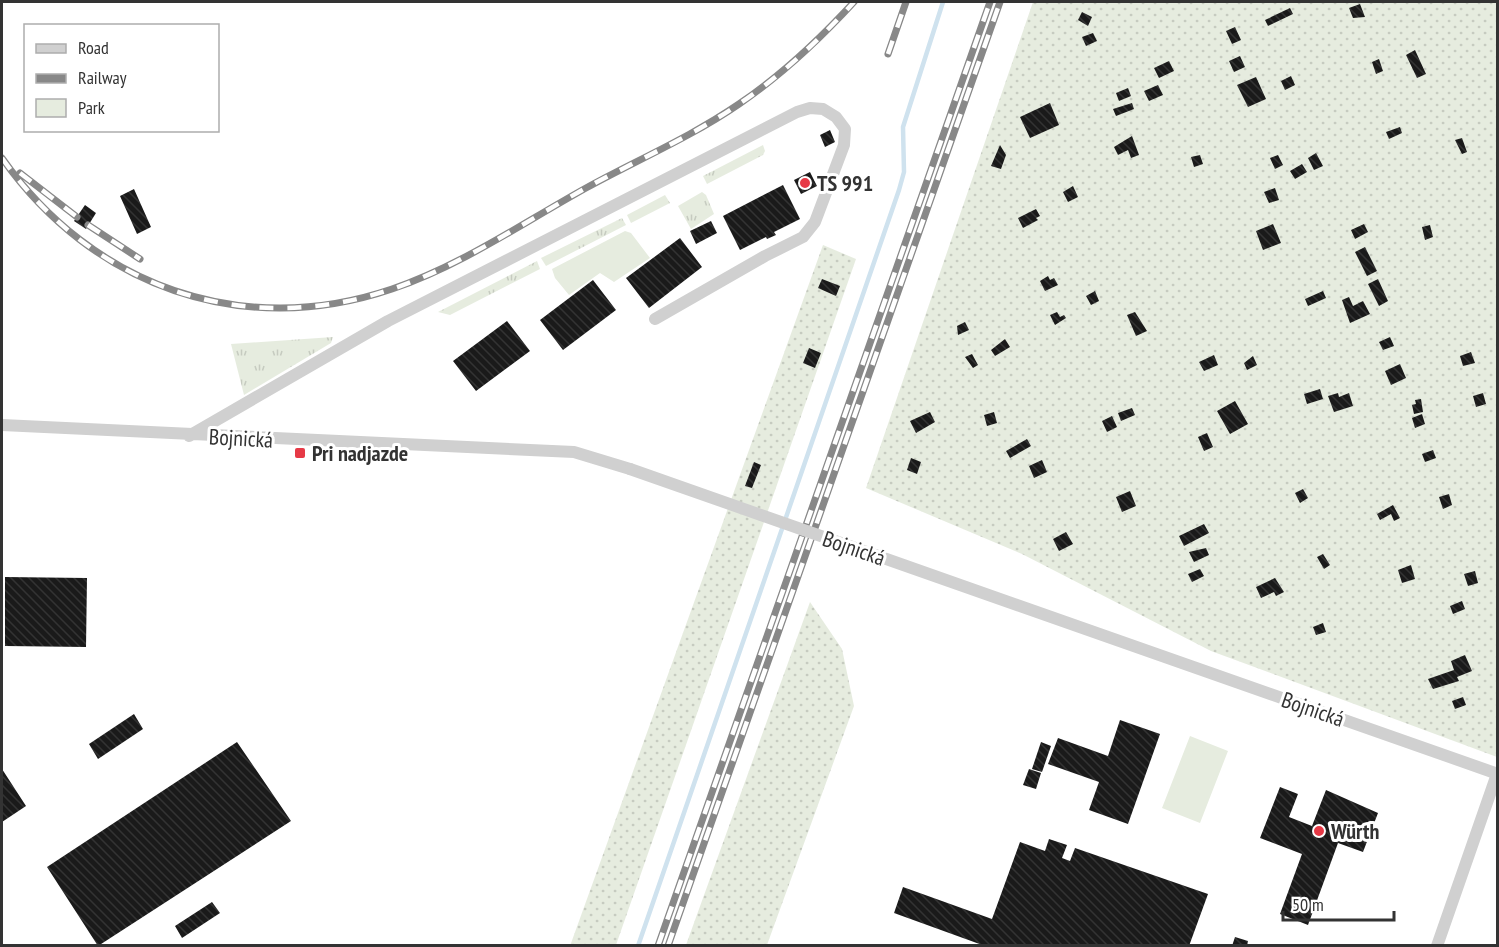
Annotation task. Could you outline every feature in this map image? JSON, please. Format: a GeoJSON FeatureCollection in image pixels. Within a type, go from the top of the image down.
{"type":"FeatureCollection","features":[{"type":"Feature","properties":{"kind":"street","name":"Bojnická"},"geometry":{"type":"LineString","coordinates":[[189,435],[388,321],[797,112],[810,108],[824,109],[836,117],[845,129],[844,145],[814,222],[803,237],[655,319]]}},
{"type":"Feature","properties":{"kind":"street","name":"Bojnická"},"geometry":{"type":"LineString","coordinates":[[2,425],[574,452],[630,469],[1497,774]]}},
{"type":"Feature","properties":{"kind":"street"},"geometry":{"type":"LineString","coordinates":[[1437,945],[1497,774]]}},
{"type":"Feature","properties":{"kind":"green space"},"geometry":{"type":"Polygon","coordinates":[[[1033,2],[1497,2],[1497,757],[1211,651],[1022,554],[866,488],[1033,2]]]}},
{"type":"Feature","properties":{"kind":"green space"},"geometry":{"type":"Polygon","coordinates":[[[763,145],[765,151],[763,155],[707,184],[703,176],[763,145]]]}},
{"type":"Feature","properties":{"kind":"green space"},"geometry":{"type":"Polygon","coordinates":[[[702,192],[706,195],[714,214],[691,229],[678,206],[702,192]]]}},
{"type":"Feature","properties":{"kind":"green space"},"geometry":{"type":"Polygon","coordinates":[[[665,195],[670,203],[631,223],[627,215],[665,195]]]}},
{"type":"Feature","properties":{"kind":"green space"},"geometry":{"type":"Polygon","coordinates":[[[622,218],[626,225],[546,266],[541,258],[622,218]]]}},
{"type":"Feature","properties":{"kind":"green space"},"geometry":{"type":"Polygon","coordinates":[[[625,231],[631,233],[650,258],[614,282],[600,273],[569,295],[555,278],[552,269],[625,231]]]}},
{"type":"Feature","properties":{"kind":"green space"},"geometry":{"type":"Polygon","coordinates":[[[823,245],[856,259],[616,945],[570,946],[823,245]]]}},
{"type":"Feature","properties":{"kind":"green space"},"geometry":{"type":"Polygon","coordinates":[[[537,261],[540,269],[450,315],[438,312],[537,261]]]}},
{"type":"Feature","properties":{"kind":"green space"},"geometry":{"type":"Polygon","coordinates":[[[333,337],[331,343],[244,395],[231,344],[333,337]]]}},
{"type":"Feature","properties":{"kind":"green space"},"geometry":{"type":"Polygon","coordinates":[[[810,602],[842,649],[854,706],[767,945],[686,945],[810,602]]]}},
{"type":"Feature","properties":{"kind":"green space"},"geometry":{"type":"Polygon","coordinates":[[[1190,736],[1228,751],[1200,823],[1162,808],[1190,736]]]}},
{"type":"Feature","properties":{"kind":"building"},"geometry":{"type":"Polygon","coordinates":[[[1360,4],[1365,17],[1353,18],[1349,8],[1360,4]]]}},
{"type":"Feature","properties":{"kind":"building"},"geometry":{"type":"Polygon","coordinates":[[[1290,8],[1293,14],[1268,26],[1265,20],[1290,8]]]}},
{"type":"Feature","properties":{"kind":"building"},"geometry":{"type":"Polygon","coordinates":[[[1082,12],[1092,17],[1088,26],[1078,20],[1082,12]]]}},
{"type":"Feature","properties":{"kind":"building"},"geometry":{"type":"Polygon","coordinates":[[[1235,27],[1241,40],[1232,44],[1226,31],[1235,27]]]}},
{"type":"Feature","properties":{"kind":"building"},"geometry":{"type":"Polygon","coordinates":[[[1093,33],[1097,41],[1086,46],[1082,37],[1093,33]]]}},
{"type":"Feature","properties":{"kind":"building"},"geometry":{"type":"Polygon","coordinates":[[[1415,50],[1426,74],[1417,78],[1406,55],[1415,50]]]}},
{"type":"Feature","properties":{"kind":"building"},"geometry":{"type":"Polygon","coordinates":[[[1240,56],[1245,67],[1234,72],[1229,61],[1240,56]]]}},
{"type":"Feature","properties":{"kind":"building"},"geometry":{"type":"Polygon","coordinates":[[[1379,59],[1383,71],[1376,74],[1372,62],[1379,59]]]}},
{"type":"Feature","properties":{"kind":"building"},"geometry":{"type":"Polygon","coordinates":[[[1169,61],[1174,71],[1159,78],[1154,68],[1169,61]]]}},
{"type":"Feature","properties":{"kind":"building"},"geometry":{"type":"Polygon","coordinates":[[[1291,76],[1295,85],[1285,90],[1281,81],[1291,76]]]}},
{"type":"Feature","properties":{"kind":"building"},"geometry":{"type":"Polygon","coordinates":[[[1256,77],[1266,99],[1248,107],[1237,85],[1256,77]]]}},
{"type":"Feature","properties":{"kind":"building"},"geometry":{"type":"Polygon","coordinates":[[[1158,85],[1163,95],[1149,101],[1144,91],[1158,85]]]}},
{"type":"Feature","properties":{"kind":"building"},"geometry":{"type":"Polygon","coordinates":[[[1128,88],[1131,96],[1119,101],[1116,93],[1128,88]]]}},
{"type":"Feature","properties":{"kind":"building"},"geometry":{"type":"Polygon","coordinates":[[[1050,103],[1059,125],[1030,138],[1020,117],[1050,103]]]}},
{"type":"Feature","properties":{"kind":"building"},"geometry":{"type":"Polygon","coordinates":[[[1132,103],[1134,109],[1116,116],[1113,109],[1132,103]]]}},
{"type":"Feature","properties":{"kind":"building"},"geometry":{"type":"Polygon","coordinates":[[[1400,127],[1402,133],[1389,139],[1386,132],[1400,127]]]}},
{"type":"Feature","properties":{"kind":"building"},"geometry":{"type":"Polygon","coordinates":[[[830,130],[835,142],[825,147],[820,135],[830,130]]]}},
{"type":"Feature","properties":{"kind":"building"},"geometry":{"type":"Polygon","coordinates":[[[1132,136],[1139,155],[1131,158],[1128,150],[1118,155],[1114,147],[1132,136]]]}},
{"type":"Feature","properties":{"kind":"building"},"geometry":{"type":"Polygon","coordinates":[[[1462,138],[1467,152],[1462,154],[1455,140],[1462,138]]]}},
{"type":"Feature","properties":{"kind":"building"},"geometry":{"type":"Polygon","coordinates":[[[1000,145],[1006,155],[1001,169],[991,166],[1000,145]]]}},
{"type":"Feature","properties":{"kind":"building"},"geometry":{"type":"Polygon","coordinates":[[[1316,153],[1323,166],[1314,170],[1308,158],[1316,153]]]}},
{"type":"Feature","properties":{"kind":"building"},"geometry":{"type":"Polygon","coordinates":[[[1200,155],[1203,164],[1194,167],[1191,157],[1200,155]]]}},
{"type":"Feature","properties":{"kind":"building"},"geometry":{"type":"Polygon","coordinates":[[[1278,155],[1283,165],[1275,169],[1270,158],[1278,155]]]}},
{"type":"Feature","properties":{"kind":"building"},"geometry":{"type":"Polygon","coordinates":[[[1302,164],[1307,172],[1295,179],[1290,171],[1302,164]]]}},
{"type":"Feature","properties":{"kind":"building","name":"TS 991"},"geometry":{"type":"Polygon","coordinates":[[[810,172],[817,186],[801,194],[794,180],[810,172]]]}},
{"type":"Feature","properties":{"kind":"building"},"geometry":{"type":"Polygon","coordinates":[[[783,185],[800,219],[774,232],[776,235],[767,239],[766,237],[740,250],[723,216],[783,185]]]}},
{"type":"Feature","properties":{"kind":"building"},"geometry":{"type":"Polygon","coordinates":[[[1073,186],[1078,197],[1068,202],[1063,192],[1073,186]]]}},
{"type":"Feature","properties":{"kind":"building"},"geometry":{"type":"Polygon","coordinates":[[[1275,188],[1279,200],[1269,203],[1264,192],[1275,188]]]}},
{"type":"Feature","properties":{"kind":"building"},"geometry":{"type":"Polygon","coordinates":[[[134,189],[151,227],[137,234],[120,196],[134,189]]]}},
{"type":"Feature","properties":{"kind":"building"},"geometry":{"type":"Polygon","coordinates":[[[85,205],[96,213],[86,229],[74,221],[85,205]]]}},
{"type":"Feature","properties":{"kind":"building"},"geometry":{"type":"Polygon","coordinates":[[[1036,209],[1040,216],[1036,218],[1038,220],[1023,228],[1018,218],[1036,209]]]}},
{"type":"Feature","properties":{"kind":"building"},"geometry":{"type":"Polygon","coordinates":[[[711,221],[717,233],[696,244],[690,231],[711,221]]]}},
{"type":"Feature","properties":{"kind":"building"},"geometry":{"type":"Polygon","coordinates":[[[1273,224],[1281,243],[1263,250],[1256,231],[1273,224]]]}},
{"type":"Feature","properties":{"kind":"building"},"geometry":{"type":"Polygon","coordinates":[[[1364,224],[1368,232],[1355,239],[1351,230],[1364,224]]]}},
{"type":"Feature","properties":{"kind":"building"},"geometry":{"type":"Polygon","coordinates":[[[1430,225],[1433,237],[1425,240],[1422,227],[1430,225]]]}},
{"type":"Feature","properties":{"kind":"building"},"geometry":{"type":"Polygon","coordinates":[[[680,238],[702,267],[649,308],[626,278],[680,238]]]}},
{"type":"Feature","properties":{"kind":"building"},"geometry":{"type":"Polygon","coordinates":[[[1365,247],[1377,271],[1367,276],[1355,252],[1365,247]]]}},
{"type":"Feature","properties":{"kind":"building"},"geometry":{"type":"Polygon","coordinates":[[[1048,276],[1050,280],[1054,278],[1058,285],[1045,291],[1040,281],[1048,276]]]}},
{"type":"Feature","properties":{"kind":"building"},"geometry":{"type":"Polygon","coordinates":[[[822,279],[840,286],[836,296],[818,288],[822,279]]]}},
{"type":"Feature","properties":{"kind":"building"},"geometry":{"type":"Polygon","coordinates":[[[1378,279],[1388,301],[1379,306],[1368,284],[1378,279]]]}},
{"type":"Feature","properties":{"kind":"building"},"geometry":{"type":"Polygon","coordinates":[[[593,280],[616,310],[563,350],[540,320],[593,280]]]}},
{"type":"Feature","properties":{"kind":"building"},"geometry":{"type":"Polygon","coordinates":[[[1095,291],[1099,301],[1091,305],[1086,296],[1095,291]]]}},
{"type":"Feature","properties":{"kind":"building"},"geometry":{"type":"Polygon","coordinates":[[[1323,291],[1326,298],[1308,306],[1305,299],[1323,291]]]}},
{"type":"Feature","properties":{"kind":"building"},"geometry":{"type":"Polygon","coordinates":[[[1349,297],[1353,306],[1363,301],[1370,314],[1350,323],[1342,300],[1349,297]]]}},
{"type":"Feature","properties":{"kind":"building"},"geometry":{"type":"Polygon","coordinates":[[[1057,312],[1060,317],[1064,315],[1066,318],[1055,325],[1050,315],[1057,312]]]}},
{"type":"Feature","properties":{"kind":"building"},"geometry":{"type":"Polygon","coordinates":[[[1135,312],[1147,331],[1136,336],[1127,315],[1135,312]]]}},
{"type":"Feature","properties":{"kind":"building"},"geometry":{"type":"Polygon","coordinates":[[[507,321],[530,351],[476,391],[453,361],[507,321]]]}},
{"type":"Feature","properties":{"kind":"building"},"geometry":{"type":"Polygon","coordinates":[[[965,322],[969,330],[958,335],[957,326],[965,322]]]}},
{"type":"Feature","properties":{"kind":"building"},"geometry":{"type":"Polygon","coordinates":[[[1390,337],[1394,346],[1383,350],[1379,342],[1390,337]]]}},
{"type":"Feature","properties":{"kind":"building"},"geometry":{"type":"Polygon","coordinates":[[[1005,339],[1010,347],[995,356],[991,350],[1005,339]]]}},
{"type":"Feature","properties":{"kind":"building"},"geometry":{"type":"Polygon","coordinates":[[[809,348],[821,353],[815,368],[803,363],[809,348]]]}},
{"type":"Feature","properties":{"kind":"building"},"geometry":{"type":"Polygon","coordinates":[[[1471,352],[1475,363],[1463,366],[1460,356],[1471,352]]]}},
{"type":"Feature","properties":{"kind":"building"},"geometry":{"type":"Polygon","coordinates":[[[972,354],[978,365],[973,368],[965,357],[972,354]]]}},
{"type":"Feature","properties":{"kind":"building"},"geometry":{"type":"Polygon","coordinates":[[[1214,355],[1218,365],[1204,371],[1199,362],[1214,355]]]}},
{"type":"Feature","properties":{"kind":"building"},"geometry":{"type":"Polygon","coordinates":[[[1253,356],[1257,365],[1247,370],[1244,363],[1253,356]]]}},
{"type":"Feature","properties":{"kind":"building"},"geometry":{"type":"Polygon","coordinates":[[[1400,364],[1406,378],[1391,385],[1385,371],[1400,364]]]}},
{"type":"Feature","properties":{"kind":"building"},"geometry":{"type":"Polygon","coordinates":[[[1320,389],[1323,399],[1307,404],[1304,394],[1320,389]]]}},
{"type":"Feature","properties":{"kind":"building"},"geometry":{"type":"Polygon","coordinates":[[[1338,393],[1339,397],[1349,393],[1353,406],[1334,412],[1328,396],[1338,393]]]}},
{"type":"Feature","properties":{"kind":"building"},"geometry":{"type":"Polygon","coordinates":[[[1483,393],[1486,404],[1476,407],[1473,396],[1483,393]]]}},
{"type":"Feature","properties":{"kind":"building"},"geometry":{"type":"Polygon","coordinates":[[[1421,399],[1423,412],[1414,414],[1412,405],[1416,404],[1415,400],[1421,399]]]}},
{"type":"Feature","properties":{"kind":"building"},"geometry":{"type":"Polygon","coordinates":[[[1235,401],[1248,424],[1230,434],[1217,411],[1235,401]]]}},
{"type":"Feature","properties":{"kind":"building"},"geometry":{"type":"Polygon","coordinates":[[[1132,408],[1135,415],[1121,421],[1118,413],[1132,408]]]}},
{"type":"Feature","properties":{"kind":"building"},"geometry":{"type":"Polygon","coordinates":[[[930,412],[935,422],[916,433],[910,421],[930,412]]]}},
{"type":"Feature","properties":{"kind":"building"},"geometry":{"type":"Polygon","coordinates":[[[994,412],[997,423],[987,426],[984,415],[994,412]]]}},
{"type":"Feature","properties":{"kind":"building"},"geometry":{"type":"Polygon","coordinates":[[[1422,414],[1425,424],[1415,428],[1412,418],[1422,414]]]}},
{"type":"Feature","properties":{"kind":"building"},"geometry":{"type":"Polygon","coordinates":[[[1112,416],[1117,427],[1107,432],[1102,421],[1112,416]]]}},
{"type":"Feature","properties":{"kind":"building"},"geometry":{"type":"Polygon","coordinates":[[[1207,433],[1213,447],[1204,451],[1198,437],[1207,433]]]}},
{"type":"Feature","properties":{"kind":"building"},"geometry":{"type":"Polygon","coordinates":[[[1027,439],[1031,446],[1010,458],[1006,451],[1027,439]]]}},
{"type":"Feature","properties":{"kind":"building"},"geometry":{"type":"Polygon","coordinates":[[[1433,450],[1436,458],[1425,462],[1422,454],[1433,450]]]}},
{"type":"Feature","properties":{"kind":"building"},"geometry":{"type":"Polygon","coordinates":[[[911,458],[921,462],[917,474],[907,470],[911,458]]]}},
{"type":"Feature","properties":{"kind":"building"},"geometry":{"type":"Polygon","coordinates":[[[1042,460],[1047,472],[1034,478],[1029,466],[1042,460]]]}},
{"type":"Feature","properties":{"kind":"building"},"geometry":{"type":"Polygon","coordinates":[[[754,462],[761,465],[752,488],[745,486],[754,462]]]}},
{"type":"Feature","properties":{"kind":"building"},"geometry":{"type":"Polygon","coordinates":[[[1303,489],[1308,498],[1300,503],[1295,493],[1303,489]]]}},
{"type":"Feature","properties":{"kind":"building"},"geometry":{"type":"Polygon","coordinates":[[[1130,491],[1136,506],[1122,512],[1116,497],[1130,491]]]}},
{"type":"Feature","properties":{"kind":"building"},"geometry":{"type":"Polygon","coordinates":[[[1449,494],[1452,505],[1443,509],[1439,497],[1449,494]]]}},
{"type":"Feature","properties":{"kind":"building"},"geometry":{"type":"Polygon","coordinates":[[[1393,505],[1400,518],[1394,521],[1391,514],[1380,520],[1377,514],[1393,505]]]}},
{"type":"Feature","properties":{"kind":"building"},"geometry":{"type":"Polygon","coordinates":[[[1204,524],[1209,533],[1184,546],[1179,536],[1204,524]]]}},
{"type":"Feature","properties":{"kind":"building"},"geometry":{"type":"Polygon","coordinates":[[[1066,532],[1073,544],[1059,551],[1053,539],[1066,532]]]}},
{"type":"Feature","properties":{"kind":"building"},"geometry":{"type":"Polygon","coordinates":[[[1206,548],[1209,555],[1194,562],[1189,552],[1206,548]]]}},
{"type":"Feature","properties":{"kind":"building"},"geometry":{"type":"Polygon","coordinates":[[[1323,554],[1330,565],[1324,569],[1317,557],[1323,554]]]}},
{"type":"Feature","properties":{"kind":"building"},"geometry":{"type":"Polygon","coordinates":[[[1411,565],[1415,579],[1402,583],[1398,570],[1411,565]]]}},
{"type":"Feature","properties":{"kind":"building"},"geometry":{"type":"Polygon","coordinates":[[[1200,569],[1204,576],[1192,582],[1188,574],[1200,569]]]}},
{"type":"Feature","properties":{"kind":"building"},"geometry":{"type":"Polygon","coordinates":[[[1475,571],[1478,583],[1468,586],[1464,574],[1475,571]]]}},
{"type":"Feature","properties":{"kind":"building"},"geometry":{"type":"Polygon","coordinates":[[[5,577],[87,578],[86,647],[5,646],[5,577]]]}},
{"type":"Feature","properties":{"kind":"building"},"geometry":{"type":"Polygon","coordinates":[[[1275,578],[1284,592],[1276,596],[1274,592],[1261,598],[1256,587],[1275,578]]]}},
{"type":"Feature","properties":{"kind":"building"},"geometry":{"type":"Polygon","coordinates":[[[1462,601],[1465,609],[1453,614],[1450,606],[1462,601]]]}},
{"type":"Feature","properties":{"kind":"building"},"geometry":{"type":"Polygon","coordinates":[[[1323,623],[1326,632],[1316,635],[1313,627],[1323,623]]]}},
{"type":"Feature","properties":{"kind":"building"},"geometry":{"type":"Polygon","coordinates":[[[1465,655],[1472,671],[1457,677],[1459,681],[1433,689],[1428,679],[1454,670],[1451,661],[1465,655]]]}},
{"type":"Feature","properties":{"kind":"building"},"geometry":{"type":"Polygon","coordinates":[[[1463,697],[1466,705],[1455,709],[1452,701],[1463,697]]]}},
{"type":"Feature","properties":{"kind":"building"},"geometry":{"type":"Polygon","coordinates":[[[134,714],[143,729],[98,759],[89,744],[134,714]]]}},
{"type":"Feature","properties":{"kind":"building"},"geometry":{"type":"Polygon","coordinates":[[[1120,720],[1160,734],[1128,824],[1089,810],[1099,782],[1048,764],[1058,738],[1108,756],[1120,720]]]}},
{"type":"Feature","properties":{"kind":"building"},"geometry":{"type":"Polygon","coordinates":[[[237,742],[291,821],[98,946],[47,867],[237,742]]]}},
{"type":"Feature","properties":{"kind":"building"},"geometry":{"type":"Polygon","coordinates":[[[1041,742],[1051,746],[1042,772],[1032,769],[1041,742]]]}},
{"type":"Feature","properties":{"kind":"building"},"geometry":{"type":"Polygon","coordinates":[[[2,769],[26,806],[2,822],[2,769]]]}},
{"type":"Feature","properties":{"kind":"building"},"geometry":{"type":"Polygon","coordinates":[[[1029,769],[1041,773],[1036,789],[1023,785],[1029,769]]]}},
{"type":"Feature","properties":{"kind":"building"},"geometry":{"type":"Polygon","coordinates":[[[1280,787],[1298,794],[1289,817],[1312,826],[1326,790],[1378,813],[1363,852],[1338,843],[1308,925],[1280,914],[1302,854],[1260,838],[1280,787]]]}},
{"type":"Feature","properties":{"kind":"building"},"geometry":{"type":"Polygon","coordinates":[[[1049,839],[1067,845],[1062,858],[1070,861],[1075,848],[1208,894],[1189,946],[985,946],[894,913],[903,887],[992,919],[1020,842],[1045,851],[1049,839]]]}},
{"type":"Feature","properties":{"kind":"building"},"geometry":{"type":"Polygon","coordinates":[[[212,902],[220,913],[182,938],[175,926],[212,902]]]}},
{"type":"Feature","properties":{"kind":"building"},"geometry":{"type":"Polygon","coordinates":[[[1235,937],[1248,941],[1247,946],[1232,946],[1235,937]]]}},
{"type":"Feature","properties":{"kind":"waterway"},"geometry":{"type":"LineString","coordinates":[[638,946],[899,190],[904,172],[903,127],[943,2]]}},
{"type":"Feature","properties":{"kind":"railway"},"geometry":{"type":"LineString","coordinates":[[2,158],[38,202],[80,240],[125,269],[174,291],[226,304],[280,308],[336,303],[392,289],[467,256],[586,188],[702,127],[755,93],[785,69],[854,2]]}},
{"type":"Feature","properties":{"kind":"railway"},"geometry":{"type":"LineString","coordinates":[[888,54],[906,2]]}},
{"type":"Feature","properties":{"kind":"railway"},"geometry":{"type":"LineString","coordinates":[[658,946],[990,2]]}},
{"type":"Feature","properties":{"kind":"railway"},"geometry":{"type":"LineString","coordinates":[[668,946],[1000,2]]}},
{"type":"Feature","properties":{"kind":"railway"},"geometry":{"type":"LineString","coordinates":[[20,173],[77,217]]}},
{"type":"Feature","properties":{"kind":"railway"},"geometry":{"type":"LineString","coordinates":[[88,225],[140,259]]}},
{"type":"Feature","properties":{"kind":"place","name":"TS 991"},"geometry":{"type":"Point","coordinates":[805,183]}},
{"type":"Feature","properties":{"kind":"place","name":"Pri nadjazde"},"geometry":{"type":"Point","coordinates":[300,453]}},
{"type":"Feature","properties":{"kind":"place","name":"Würth"},"geometry":{"type":"Point","coordinates":[1319,831]}}]}
